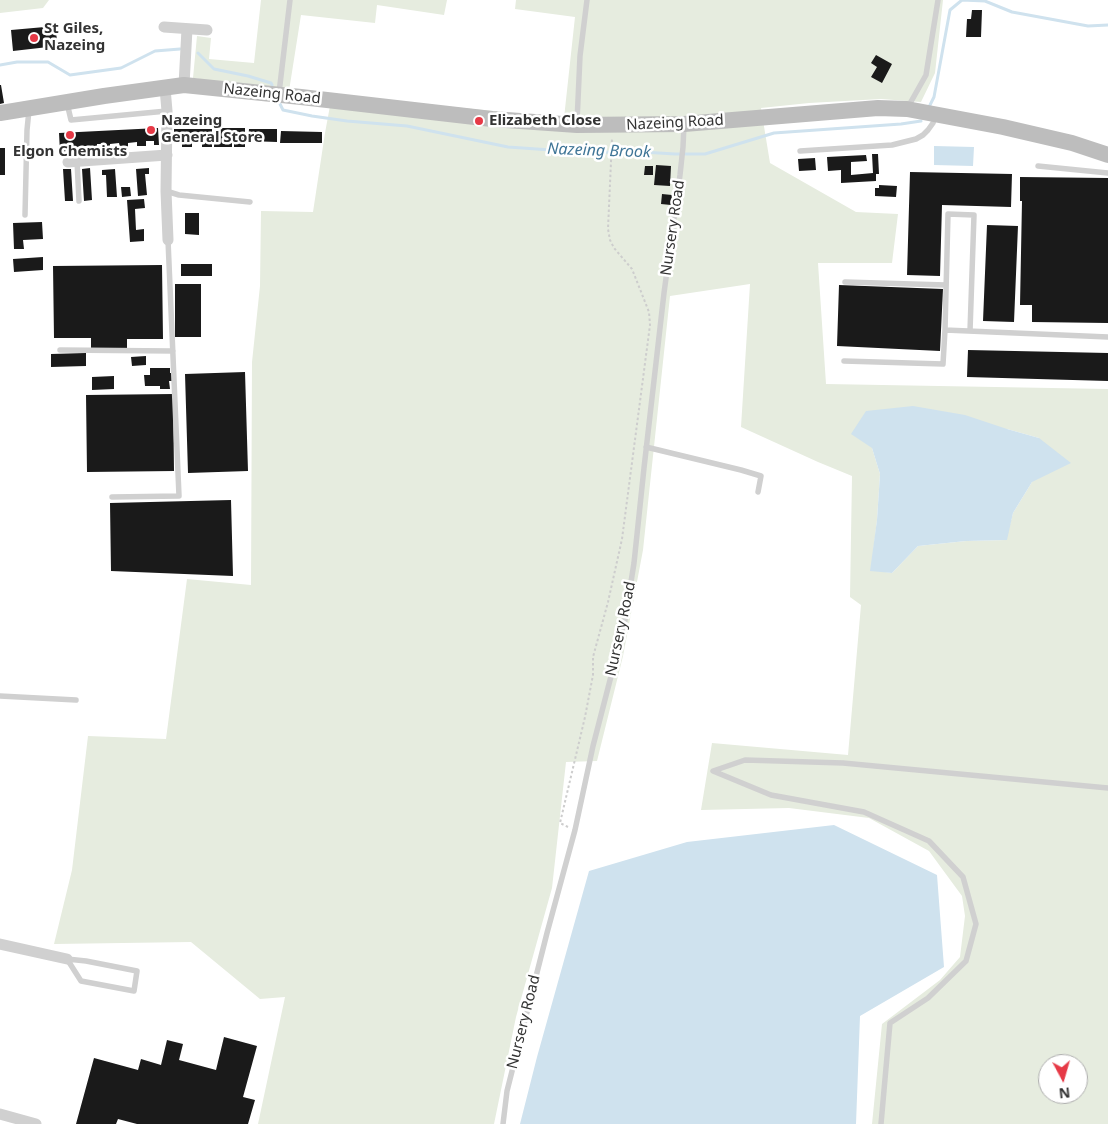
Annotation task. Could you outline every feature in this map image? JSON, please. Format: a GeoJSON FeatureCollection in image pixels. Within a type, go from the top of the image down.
{"type":"FeatureCollection","features":[{"type":"Feature","properties":{"kind":"main road","name":"Nazeing Road"},"geometry":{"type":"LineString","coordinates":[[0,113],[184,85],[492,120],[577,125],[684,124],[878,108],[907,109],[1003,126],[1072,143],[1108,155]]}},
{"type":"Feature","properties":{"kind":"street"},"geometry":{"type":"LineString","coordinates":[[164,27],[207,30]]}},
{"type":"Feature","properties":{"kind":"street"},"geometry":{"type":"LineString","coordinates":[[184,85],[187,28]]}},
{"type":"Feature","properties":{"kind":"street"},"geometry":{"type":"LineString","coordinates":[[165,88],[167,112],[166,191],[168,240]]}},
{"type":"Feature","properties":{"kind":"street"},"geometry":{"type":"LineString","coordinates":[[72,162],[167,155]]}},
{"type":"Feature","properties":{"kind":"street"},"geometry":{"type":"LineString","coordinates":[[0,944],[67,958]]}},
{"type":"Feature","properties":{"kind":"street"},"geometry":{"type":"LineString","coordinates":[[0,1114],[36,1124]]}},
{"type":"Feature","properties":{"kind":"lane"},"geometry":{"type":"LineString","coordinates":[[279,95],[290,0]]}},
{"type":"Feature","properties":{"kind":"lane"},"geometry":{"type":"LineString","coordinates":[[577,125],[580,56],[587,0]]}},
{"type":"Feature","properties":{"kind":"lane"},"geometry":{"type":"LineString","coordinates":[[907,109],[926,75],[938,0]]}},
{"type":"Feature","properties":{"kind":"lane"},"geometry":{"type":"LineString","coordinates":[[67,102],[72,120],[167,112]]}},
{"type":"Feature","properties":{"kind":"lane"},"geometry":{"type":"LineString","coordinates":[[25,215],[29,108]]}},
{"type":"Feature","properties":{"kind":"lane"},"geometry":{"type":"LineString","coordinates":[[800,151],[892,145],[916,139],[928,130],[933,123],[935,114]]}},
{"type":"Feature","properties":{"kind":"lane","name":"Nursery Road"},"geometry":{"type":"LineString","coordinates":[[502,1124],[509,1082],[575,830],[593,746],[624,626],[634,563],[664,293],[682,161],[684,124]]}},
{"type":"Feature","properties":{"kind":"lane"},"geometry":{"type":"LineString","coordinates":[[72,162],[79,201]]}},
{"type":"Feature","properties":{"kind":"lane"},"geometry":{"type":"LineString","coordinates":[[1038,166],[1108,173]]}},
{"type":"Feature","properties":{"kind":"lane"},"geometry":{"type":"LineString","coordinates":[[166,191],[250,202]]}},
{"type":"Feature","properties":{"kind":"lane"},"geometry":{"type":"LineString","coordinates":[[844,361],[943,364],[948,214],[974,215],[970,331]]}},
{"type":"Feature","properties":{"kind":"lane"},"geometry":{"type":"LineString","coordinates":[[112,496],[179,496],[168,240]]}},
{"type":"Feature","properties":{"kind":"lane"},"geometry":{"type":"LineString","coordinates":[[845,282],[946,284]]}},
{"type":"Feature","properties":{"kind":"lane"},"geometry":{"type":"LineString","coordinates":[[945,330],[1108,337]]}},
{"type":"Feature","properties":{"kind":"lane"},"geometry":{"type":"LineString","coordinates":[[60,350],[173,351]]}},
{"type":"Feature","properties":{"kind":"lane"},"geometry":{"type":"LineString","coordinates":[[646,447],[762,476],[758,492]]}},
{"type":"Feature","properties":{"kind":"lane"},"geometry":{"type":"LineString","coordinates":[[0,696],[76,700]]}},
{"type":"Feature","properties":{"kind":"lane"},"geometry":{"type":"LineString","coordinates":[[881,1124],[890,1023],[928,998],[966,961],[976,924],[963,877],[929,841],[864,812],[771,795],[712,771],[746,760],[843,763],[1108,788]]}},
{"type":"Feature","properties":{"kind":"lane"},"geometry":{"type":"LineString","coordinates":[[67,958],[137,971],[134,991],[81,980],[67,958]]}},
{"type":"Feature","properties":{"kind":"path"},"geometry":{"type":"LineString","coordinates":[[575,830],[560,823],[593,675],[593,657],[622,539],[650,325],[649,312],[632,269],[614,248],[610,240],[608,228],[612,132]]}},
{"type":"Feature","properties":{"kind":"shaded area"},"geometry":{"type":"Polygon","coordinates":[[[0,0],[49,0],[43,8],[0,13],[0,0]]]}},
{"type":"Feature","properties":{"kind":"shaded area"},"geometry":{"type":"Polygon","coordinates":[[[261,0],[447,0],[444,15],[377,5],[375,23],[301,15],[289,91],[193,78],[197,36],[211,38],[209,59],[254,63],[261,0]]]}},
{"type":"Feature","properties":{"kind":"shaded area"},"geometry":{"type":"Polygon","coordinates":[[[516,0],[943,0],[935,73],[921,102],[881,99],[761,108],[770,163],[856,212],[898,214],[892,263],[818,263],[826,384],[1108,389],[1108,1124],[872,1124],[882,1024],[940,980],[960,957],[965,916],[962,896],[929,851],[869,818],[789,808],[701,810],[712,743],[848,755],[861,605],[850,597],[852,476],[741,427],[750,284],[670,296],[643,550],[623,656],[597,761],[566,762],[552,888],[516,1017],[494,1124],[258,1124],[285,997],[260,999],[191,942],[54,944],[72,870],[88,736],[166,739],[187,579],[251,585],[252,362],[260,286],[261,211],[313,212],[332,95],[564,118],[575,17],[515,9],[516,0]],[[1007,429],[872,448],[880,474],[871,570],[892,573],[918,546],[966,541],[1006,540],[1013,513],[1032,482],[1039,438],[1007,429]]]}},
{"type":"Feature","properties":{"kind":"water"},"geometry":{"type":"Polygon","coordinates":[[[934,146],[974,147],[973,166],[934,165],[934,146]]]}},
{"type":"Feature","properties":{"kind":"water"},"geometry":{"type":"Polygon","coordinates":[[[913,406],[965,415],[1039,438],[1071,463],[1032,482],[1013,513],[1007,540],[966,541],[918,546],[892,573],[870,571],[877,520],[880,474],[872,448],[851,434],[866,411],[913,406]]]}},
{"type":"Feature","properties":{"kind":"water"},"geometry":{"type":"Polygon","coordinates":[[[834,825],[937,875],[944,967],[860,1016],[856,1124],[520,1124],[589,871],[687,842],[834,825]]]}},
{"type":"Feature","properties":{"kind":"building"},"geometry":{"type":"Polygon","coordinates":[[[972,10],[982,10],[981,37],[966,37],[967,19],[971,19],[972,10]]]}},
{"type":"Feature","properties":{"kind":"building","name":"St Giles, Nazeing"},"geometry":{"type":"Polygon","coordinates":[[[56,26],[57,46],[13,51],[11,30],[56,26]]]}},
{"type":"Feature","properties":{"kind":"building"},"geometry":{"type":"Polygon","coordinates":[[[876,55],[892,64],[882,83],[871,77],[877,67],[871,63],[876,55]]]}},
{"type":"Feature","properties":{"kind":"building"},"geometry":{"type":"Polygon","coordinates":[[[0,85],[4,103],[0,104],[0,85]]]}},
{"type":"Feature","properties":{"kind":"building"},"geometry":{"type":"Polygon","coordinates":[[[158,128],[159,145],[154,145],[154,141],[146,141],[146,146],[137,146],[137,142],[128,143],[128,147],[120,147],[119,143],[110,144],[110,148],[106,149],[106,144],[97,144],[97,149],[87,150],[87,146],[84,146],[85,150],[74,151],[74,147],[67,147],[67,151],[60,152],[59,133],[158,128]]]}},
{"type":"Feature","properties":{"kind":"building"},"geometry":{"type":"Polygon","coordinates":[[[215,128],[245,128],[245,147],[234,147],[234,141],[232,141],[232,147],[214,147],[215,128]]]}},
{"type":"Feature","properties":{"kind":"building"},"geometry":{"type":"Polygon","coordinates":[[[174,129],[212,129],[212,147],[202,147],[202,143],[192,143],[192,147],[182,147],[182,141],[174,141],[174,129]]]}},
{"type":"Feature","properties":{"kind":"building"},"geometry":{"type":"Polygon","coordinates":[[[249,129],[277,129],[277,142],[248,141],[249,129]]]}},
{"type":"Feature","properties":{"kind":"building"},"geometry":{"type":"Polygon","coordinates":[[[281,131],[322,132],[322,143],[280,143],[281,131]]]}},
{"type":"Feature","properties":{"kind":"building"},"geometry":{"type":"Polygon","coordinates":[[[0,148],[5,148],[5,175],[0,175],[0,148]]]}},
{"type":"Feature","properties":{"kind":"building"},"geometry":{"type":"Polygon","coordinates":[[[872,154],[878,154],[879,174],[876,174],[876,181],[841,183],[841,170],[828,171],[827,157],[866,155],[867,161],[851,162],[851,175],[873,173],[872,154]]]}},
{"type":"Feature","properties":{"kind":"building"},"geometry":{"type":"Polygon","coordinates":[[[815,158],[816,170],[799,171],[798,159],[815,158]]]}},
{"type":"Feature","properties":{"kind":"building"},"geometry":{"type":"Polygon","coordinates":[[[656,165],[671,166],[670,186],[654,185],[656,165]]]}},
{"type":"Feature","properties":{"kind":"building"},"geometry":{"type":"Polygon","coordinates":[[[645,166],[653,166],[653,175],[644,175],[645,166]]]}},
{"type":"Feature","properties":{"kind":"building"},"geometry":{"type":"Polygon","coordinates":[[[90,168],[92,200],[84,201],[82,169],[90,168]]]}},
{"type":"Feature","properties":{"kind":"building"},"geometry":{"type":"Polygon","coordinates":[[[149,168],[149,174],[145,174],[147,195],[138,196],[136,169],[149,168]]]}},
{"type":"Feature","properties":{"kind":"building"},"geometry":{"type":"Polygon","coordinates":[[[63,169],[71,169],[73,201],[65,201],[63,169]]]}},
{"type":"Feature","properties":{"kind":"building"},"geometry":{"type":"Polygon","coordinates":[[[115,169],[117,197],[107,197],[106,175],[102,175],[102,170],[115,169]]]}},
{"type":"Feature","properties":{"kind":"building"},"geometry":{"type":"Polygon","coordinates":[[[910,172],[1012,174],[1011,207],[942,205],[940,276],[907,275],[910,172]]]}},
{"type":"Feature","properties":{"kind":"building"},"geometry":{"type":"Polygon","coordinates":[[[1020,177],[1108,178],[1108,323],[1032,322],[1032,305],[1020,305],[1022,201],[1020,201],[1020,177]]]}},
{"type":"Feature","properties":{"kind":"building"},"geometry":{"type":"Polygon","coordinates":[[[879,185],[897,186],[896,197],[875,196],[875,188],[879,188],[879,185]]]}},
{"type":"Feature","properties":{"kind":"building"},"geometry":{"type":"Polygon","coordinates":[[[121,187],[130,187],[131,196],[122,197],[121,187]]]}},
{"type":"Feature","properties":{"kind":"building"},"geometry":{"type":"Polygon","coordinates":[[[662,194],[672,195],[671,205],[661,204],[662,194]]]}},
{"type":"Feature","properties":{"kind":"building"},"geometry":{"type":"Polygon","coordinates":[[[144,199],[145,208],[135,209],[136,230],[144,229],[144,241],[130,242],[127,200],[144,199]]]}},
{"type":"Feature","properties":{"kind":"building"},"geometry":{"type":"Polygon","coordinates":[[[185,213],[199,213],[199,235],[185,234],[185,213]]]}},
{"type":"Feature","properties":{"kind":"building"},"geometry":{"type":"Polygon","coordinates":[[[42,222],[43,239],[23,240],[24,249],[14,249],[13,223],[42,222]]]}},
{"type":"Feature","properties":{"kind":"building"},"geometry":{"type":"Polygon","coordinates":[[[987,225],[1018,226],[1014,322],[983,321],[987,225]]]}},
{"type":"Feature","properties":{"kind":"building"},"geometry":{"type":"Polygon","coordinates":[[[43,257],[43,270],[14,272],[13,259],[43,257]]]}},
{"type":"Feature","properties":{"kind":"building"},"geometry":{"type":"Polygon","coordinates":[[[181,264],[212,264],[212,276],[181,276],[181,264]]]}},
{"type":"Feature","properties":{"kind":"building"},"geometry":{"type":"Polygon","coordinates":[[[162,265],[163,339],[127,339],[127,348],[91,349],[91,338],[54,338],[53,266],[162,265]]]}},
{"type":"Feature","properties":{"kind":"building"},"geometry":{"type":"Polygon","coordinates":[[[175,284],[201,284],[201,337],[175,337],[175,284]]]}},
{"type":"Feature","properties":{"kind":"building"},"geometry":{"type":"Polygon","coordinates":[[[839,285],[943,289],[940,351],[837,346],[839,285]]]}},
{"type":"Feature","properties":{"kind":"building"},"geometry":{"type":"Polygon","coordinates":[[[968,350],[1108,353],[1108,381],[967,377],[968,350]]]}},
{"type":"Feature","properties":{"kind":"building"},"geometry":{"type":"Polygon","coordinates":[[[86,353],[86,366],[51,367],[51,354],[86,353]]]}},
{"type":"Feature","properties":{"kind":"building"},"geometry":{"type":"Polygon","coordinates":[[[146,356],[146,365],[132,366],[131,357],[146,356]]]}},
{"type":"Feature","properties":{"kind":"building"},"geometry":{"type":"Polygon","coordinates":[[[150,368],[170,368],[173,381],[169,381],[170,389],[160,389],[160,386],[145,386],[144,375],[150,375],[150,368]]]}},
{"type":"Feature","properties":{"kind":"building"},"geometry":{"type":"Polygon","coordinates":[[[245,372],[248,471],[188,473],[185,374],[245,372]]]}},
{"type":"Feature","properties":{"kind":"building"},"geometry":{"type":"Polygon","coordinates":[[[114,376],[114,389],[92,390],[92,377],[114,376]]]}},
{"type":"Feature","properties":{"kind":"building"},"geometry":{"type":"Polygon","coordinates":[[[173,394],[174,471],[87,472],[86,395],[173,394]]]}},
{"type":"Feature","properties":{"kind":"building"},"geometry":{"type":"Polygon","coordinates":[[[231,500],[233,576],[111,571],[110,503],[231,500]]]}},
{"type":"Feature","properties":{"kind":"building"},"geometry":{"type":"Polygon","coordinates":[[[224,1037],[257,1046],[243,1097],[255,1100],[248,1124],[137,1124],[118,1119],[116,1124],[76,1124],[94,1058],[138,1070],[141,1059],[161,1065],[167,1040],[183,1044],[179,1060],[216,1070],[224,1037]]]}},
{"type":"Feature","properties":{"kind":"waterway","name":"Nazeing Brook"},"geometry":{"type":"LineString","coordinates":[[929,107],[934,97],[950,10],[962,0],[985,1],[1012,12],[1088,26],[1108,25]]}},
{"type":"Feature","properties":{"kind":"waterway","name":"Nazeing Brook"},"geometry":{"type":"LineString","coordinates":[[0,65],[17,62],[48,62],[70,75],[121,68],[155,51],[180,49]]}},
{"type":"Feature","properties":{"kind":"waterway","name":"Nazeing Brook"},"geometry":{"type":"LineString","coordinates":[[198,53],[214,69],[248,76],[271,83],[272,85]]}},
{"type":"Feature","properties":{"kind":"waterway","name":"Nazeing Brook"},"geometry":{"type":"LineString","coordinates":[[280,104],[283,110],[312,116],[407,126],[508,147],[594,153],[626,151],[705,154],[774,133],[921,121]]}},
{"type":"Feature","properties":{"kind":"place","name":"St Giles, Nazeing"},"geometry":{"type":"Point","coordinates":[34,38]}},
{"type":"Feature","properties":{"kind":"place","name":"Elizabeth Close"},"geometry":{"type":"Point","coordinates":[479,121]}},
{"type":"Feature","properties":{"kind":"place","name":"Nazeing General Store"},"geometry":{"type":"Point","coordinates":[151,130]}},
{"type":"Feature","properties":{"kind":"place","name":"Elgon Chemists"},"geometry":{"type":"Point","coordinates":[70,135]}}]}
